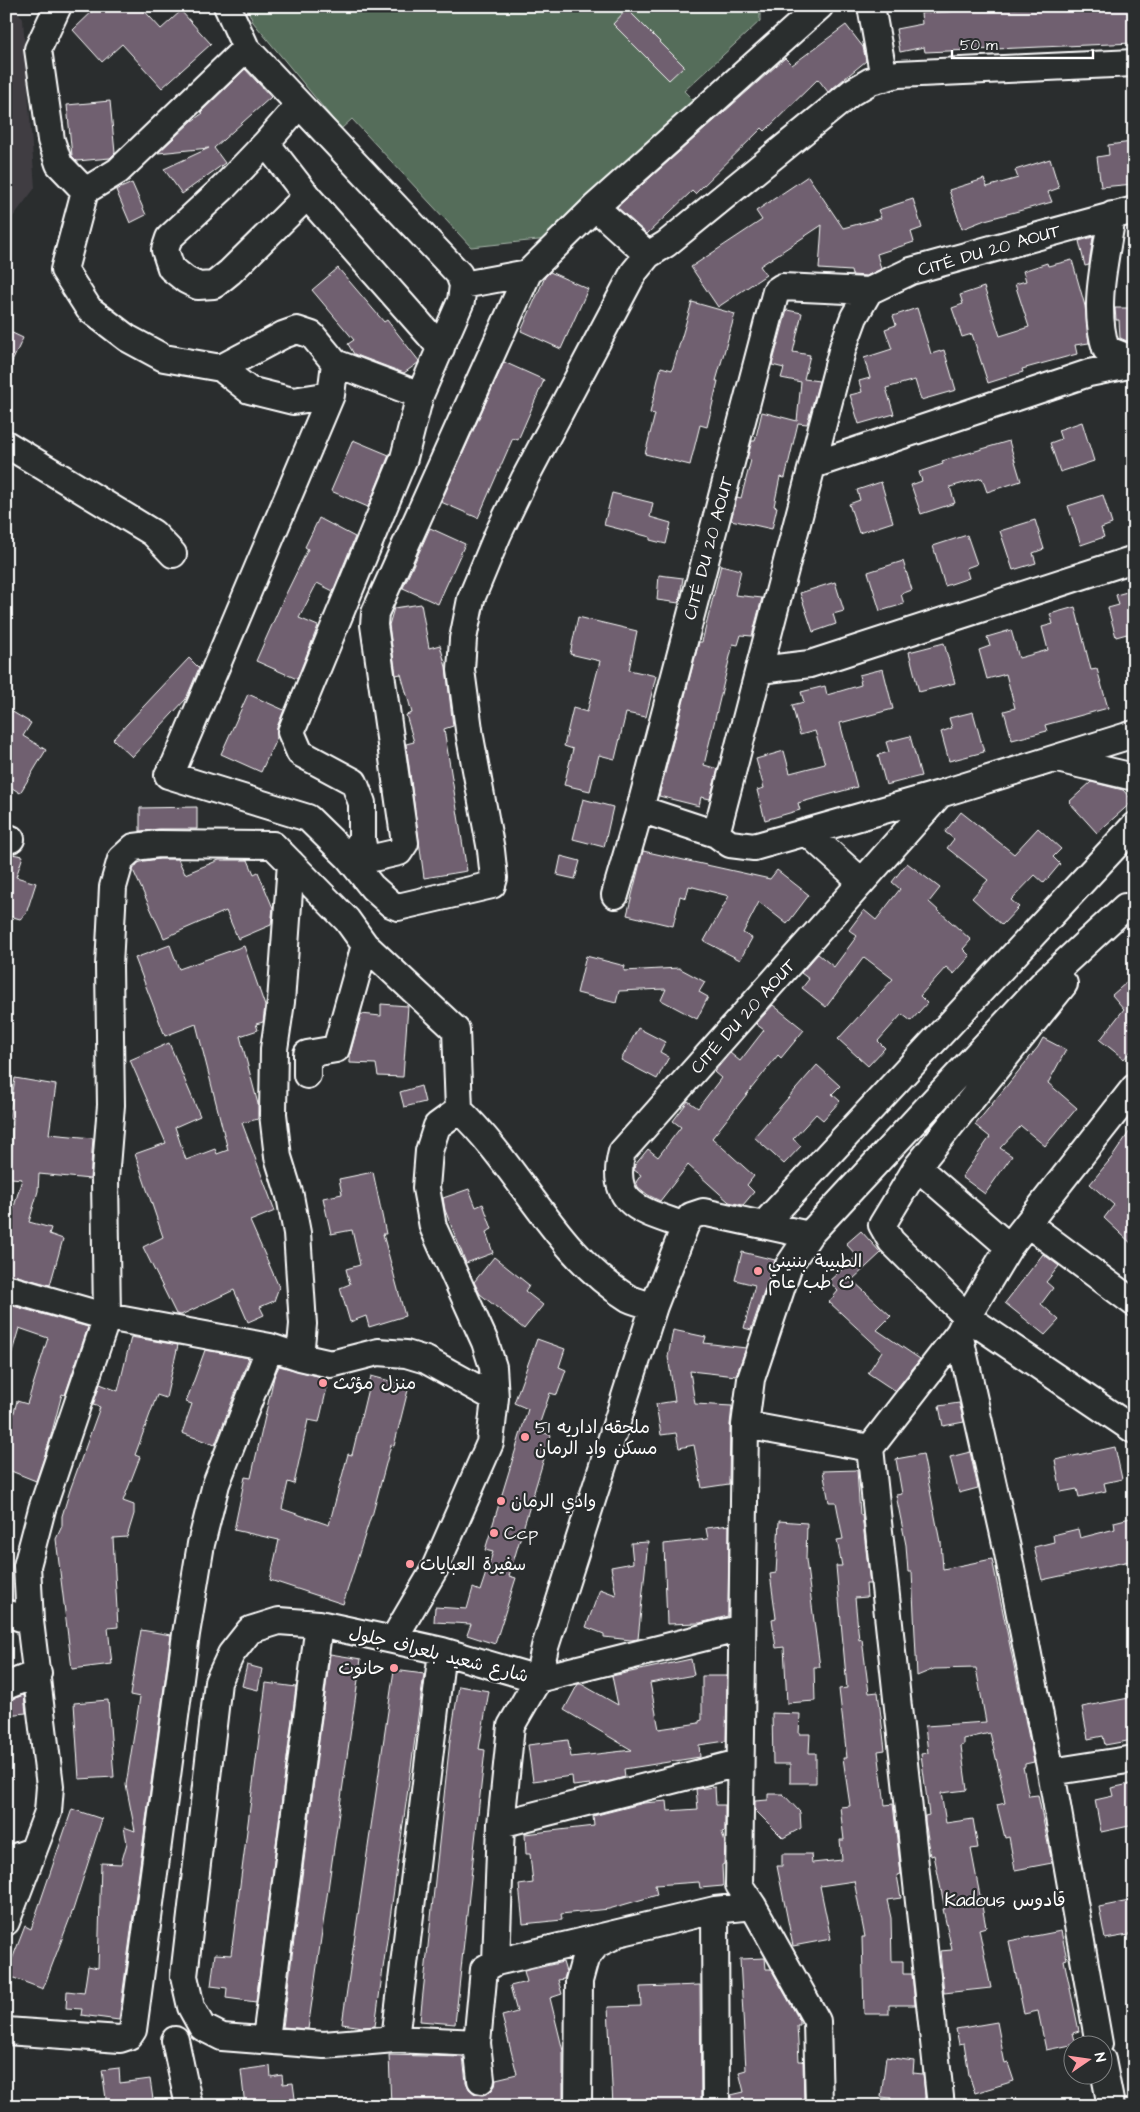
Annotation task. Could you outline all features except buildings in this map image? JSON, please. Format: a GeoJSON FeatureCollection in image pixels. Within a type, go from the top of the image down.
{"type":"FeatureCollection","features":[{"type":"Feature","properties":{"kind":"street"},"geometry":{"type":"LineString","coordinates":[[58,6],[38,49],[51,140],[59,164],[85,191]]}},
{"type":"Feature","properties":{"kind":"street"},"geometry":{"type":"LineString","coordinates":[[227,6],[246,48],[459,274],[463,285],[461,301],[420,395],[404,458],[291,732],[300,754],[354,782],[362,803],[355,848],[372,887],[391,904],[398,907],[492,885],[494,878],[492,850],[470,736],[462,670],[466,624],[471,599],[498,534],[525,478],[634,272],[648,255],[674,238],[852,92],[871,82],[898,74],[1134,63]]}},
{"type":"Feature","properties":{"kind":"street"},"geometry":{"type":"LineString","coordinates":[[335,363],[331,395],[175,764],[168,775],[308,818],[373,858],[399,852],[405,843],[374,625],[375,613],[528,273],[595,207],[820,6]]}},
{"type":"Feature","properties":{"kind":"street"},"geometry":{"type":"LineString","coordinates":[[872,6],[884,78]]}},
{"type":"Feature","properties":{"kind":"street"},"geometry":{"type":"LineString","coordinates":[[246,48],[118,171],[85,191],[64,270],[89,309],[127,338],[164,358],[221,368],[249,390],[293,401],[331,395]]}},
{"type":"Feature","properties":{"kind":"street"},"geometry":{"type":"LineString","coordinates":[[300,105],[223,188],[169,238],[165,250],[171,268],[186,280],[198,286],[214,284],[230,272],[307,196]]}},
{"type":"Feature","properties":{"kind":"street"},"geometry":{"type":"LineString","coordinates":[[266,143],[307,196],[441,348]]}},
{"type":"Feature","properties":{"kind":"street"},"geometry":{"type":"LineString","coordinates":[[595,207],[648,255]]}},
{"type":"Feature","properties":{"kind":"street","name":"CITÉ DU 20 AOUT"},"geometry":{"type":"LineString","coordinates":[[615,895],[640,809],[776,290],[782,287],[868,291],[911,271],[1123,212],[1099,308],[1100,331],[1106,349],[1134,362]]}},
{"type":"Feature","properties":{"kind":"street"},"geometry":{"type":"LineString","coordinates":[[463,285],[528,273]]}},
{"type":"Feature","properties":{"kind":"street"},"geometry":{"type":"LineString","coordinates":[[716,834],[813,465],[842,346],[854,317],[868,291]]}},
{"type":"Feature","properties":{"kind":"street"},"geometry":{"type":"LineString","coordinates":[[221,368],[283,335],[297,330],[312,336],[335,363],[420,395]]}},
{"type":"Feature","properties":{"kind":"street"},"geometry":{"type":"LineString","coordinates":[[813,465],[1089,373],[1134,362]]}},
{"type":"Feature","properties":{"kind":"street"},"geometry":{"type":"LineString","coordinates":[[6,444],[153,533],[173,554]]}},
{"type":"Feature","properties":{"kind":"street"},"geometry":{"type":"LineString","coordinates":[[760,670],[810,664],[1134,559]]}},
{"type":"Feature","properties":{"kind":"street"},"geometry":{"type":"LineString","coordinates":[[640,809],[716,834],[730,844],[754,847],[940,794],[1134,734]]}},
{"type":"Feature","properties":{"kind":"street"},"geometry":{"type":"LineString","coordinates":[[1056,759],[1134,777]]}},
{"type":"Feature","properties":{"kind":"street","name":"CITÉ DU 20 AOUT"},"geometry":{"type":"LineString","coordinates":[[685,1226],[637,1208],[621,1191],[618,1168],[622,1152],[940,794]]}},
{"type":"Feature","properties":{"kind":"street"},"geometry":{"type":"LineString","coordinates":[[764,1224],[1134,826]]}},
{"type":"Feature","properties":{"kind":"street"},"geometry":{"type":"LineString","coordinates":[[808,833],[862,882]]}},
{"type":"Feature","properties":{"kind":"street"},"geometry":{"type":"LineString","coordinates":[[6,1922],[48,1812],[50,1786],[38,1673],[18,1617],[27,1566],[42,1508],[107,1317],[105,1178],[111,1105],[109,966],[112,886],[121,859],[134,847],[159,844],[273,845],[347,920],[365,945],[456,1030],[459,1110],[479,1129],[510,1167],[558,1234],[596,1274],[630,1299],[654,1306]]}},
{"type":"Feature","properties":{"kind":"street"},"geometry":{"type":"LineString","coordinates":[[291,863],[282,1002],[274,1049],[273,1114],[278,1157],[290,1196],[297,1234],[303,1324],[300,1357]]}},
{"type":"Feature","properties":{"kind":"street"},"geometry":{"type":"LineString","coordinates":[[1129,901],[917,1167],[882,1225],[891,1241],[963,1325],[1134,1430]]}},
{"type":"Feature","properties":{"kind":"street"},"geometry":{"type":"LineString","coordinates":[[819,2106],[817,2021],[753,1906],[739,1885],[739,1763],[745,1425],[751,1379],[789,1265],[809,1235],[1047,979],[1129,901]]}},
{"type":"Feature","properties":{"kind":"street"},"geometry":{"type":"LineString","coordinates":[[307,1075],[307,1054],[336,1049],[365,945]]}},
{"type":"Feature","properties":{"kind":"street"},"geometry":{"type":"LineString","coordinates":[[941,2106],[870,1448],[963,1325],[1009,1247],[1129,1104]]}},
{"type":"Feature","properties":{"kind":"street"},"geometry":{"type":"LineString","coordinates":[[393,1640],[434,1570],[490,1443],[495,1398],[493,1366],[433,1227],[426,1188],[428,1151],[437,1126],[459,1110]]}},
{"type":"Feature","properties":{"kind":"street"},"geometry":{"type":"LineString","coordinates":[[917,1167],[1009,1247]]}},
{"type":"Feature","properties":{"kind":"street"},"geometry":{"type":"LineString","coordinates":[[496,1962],[501,1824],[511,1726],[538,1679],[545,1647],[654,1306],[685,1226],[691,1216],[703,1212],[809,1235]]}},
{"type":"Feature","properties":{"kind":"street"},"geometry":{"type":"LineString","coordinates":[[1028,1224],[1134,1303]]}},
{"type":"Feature","properties":{"kind":"street"},"geometry":{"type":"LineString","coordinates":[[6,1288],[107,1317],[270,1347],[300,1357],[331,1364],[378,1352],[406,1354],[426,1360],[495,1398]]}},
{"type":"Feature","properties":{"kind":"street"},"geometry":{"type":"LineString","coordinates":[[963,1325],[1051,1772],[1097,2034]]}},
{"type":"Feature","properties":{"kind":"street"},"geometry":{"type":"LineString","coordinates":[[6,2031],[120,2040],[129,2036],[134,2030],[186,1634],[201,1544],[216,1484],[270,1347]]}},
{"type":"Feature","properties":{"kind":"street"},"geometry":{"type":"LineString","coordinates":[[745,1425],[870,1448]]}},
{"type":"Feature","properties":{"kind":"street","name":"شارع شعيد بلعراف جلول"},"geometry":{"type":"LineString","coordinates":[[266,2039],[222,2036],[202,2027],[191,2007],[184,1976],[218,1682],[231,1654],[250,1630],[280,1621],[319,1624],[442,1651],[538,1679],[742,1628]]}},
{"type":"Feature","properties":{"kind":"street"},"geometry":{"type":"LineString","coordinates":[[319,1624],[266,2039],[324,2045],[395,2039],[477,2043]]}},
{"type":"Feature","properties":{"kind":"street"},"geometry":{"type":"LineString","coordinates":[[395,2039],[442,1651]]}},
{"type":"Feature","properties":{"kind":"street"},"geometry":{"type":"LineString","coordinates":[[6,1686],[38,1673]]}},
{"type":"Feature","properties":{"kind":"street"},"geometry":{"type":"LineString","coordinates":[[1051,1772],[1134,1759]]}},
{"type":"Feature","properties":{"kind":"street"},"geometry":{"type":"LineString","coordinates":[[501,1824],[739,1763]]}},
{"type":"Feature","properties":{"kind":"street"},"geometry":{"type":"LineString","coordinates":[[6,1860],[33,1850]]}},
{"type":"Feature","properties":{"kind":"street"},"geometry":{"type":"LineString","coordinates":[[481,2080],[477,2043],[484,1969],[496,1962],[715,1910],[753,1906]]}},
{"type":"Feature","properties":{"kind":"street"},"geometry":{"type":"LineString","coordinates":[[715,1910],[716,2106]]}},
{"type":"Feature","properties":{"kind":"street"},"geometry":{"type":"LineString","coordinates":[[578,2106],[579,1981],[585,1959],[597,1944],[627,1931]]}},
{"type":"Feature","properties":{"kind":"street"},"geometry":{"type":"LineString","coordinates":[[175,2040],[189,2106]]}},
{"type":"Feature","properties":{"kind":"street"},"geometry":{"type":"LineString","coordinates":[[1107,2084],[1111,2106]]}},
{"type":"Feature","properties":{"kind":"shaded area"},"geometry":{"type":"Polygon","coordinates":[[[6,6],[14,6],[23,19],[35,188],[6,226],[6,6]]]}},
{"type":"Feature","properties":{"kind":"green space"},"geometry":{"type":"Polygon","coordinates":[[[246,6],[760,6],[760,21],[684,91],[697,104],[548,239],[471,247],[352,119],[341,129],[253,22],[246,6]]]}},
{"type":"Feature","properties":{"kind":"place","name":"الطبيبة بننيني ث طب عام"},"geometry":{"type":"Point","coordinates":[758,1271]}},
{"type":"Feature","properties":{"kind":"place","name":"منزل مؤثث"},"geometry":{"type":"Point","coordinates":[323,1383]}},
{"type":"Feature","properties":{"kind":"place","name":"ملحقه اداريه 51 مسكن واد الرمان"},"geometry":{"type":"Point","coordinates":[525,1437]}},
{"type":"Feature","properties":{"kind":"place","name":"وادي الرمان"},"geometry":{"type":"Point","coordinates":[501,1501]}},
{"type":"Feature","properties":{"kind":"place","name":"Ccp"},"geometry":{"type":"Point","coordinates":[494,1533]}},
{"type":"Feature","properties":{"kind":"place","name":"سفيرة العبايات"},"geometry":{"type":"Point","coordinates":[410,1564]}},
{"type":"Feature","properties":{"kind":"place","name":"حانوت"},"geometry":{"type":"Point","coordinates":[394,1668]}},
{"type":"Feature","properties":{"kind":"district","name":"Kadous قادوس"},"geometry":{"type":"Point","coordinates":[1005,1899]}}]}
